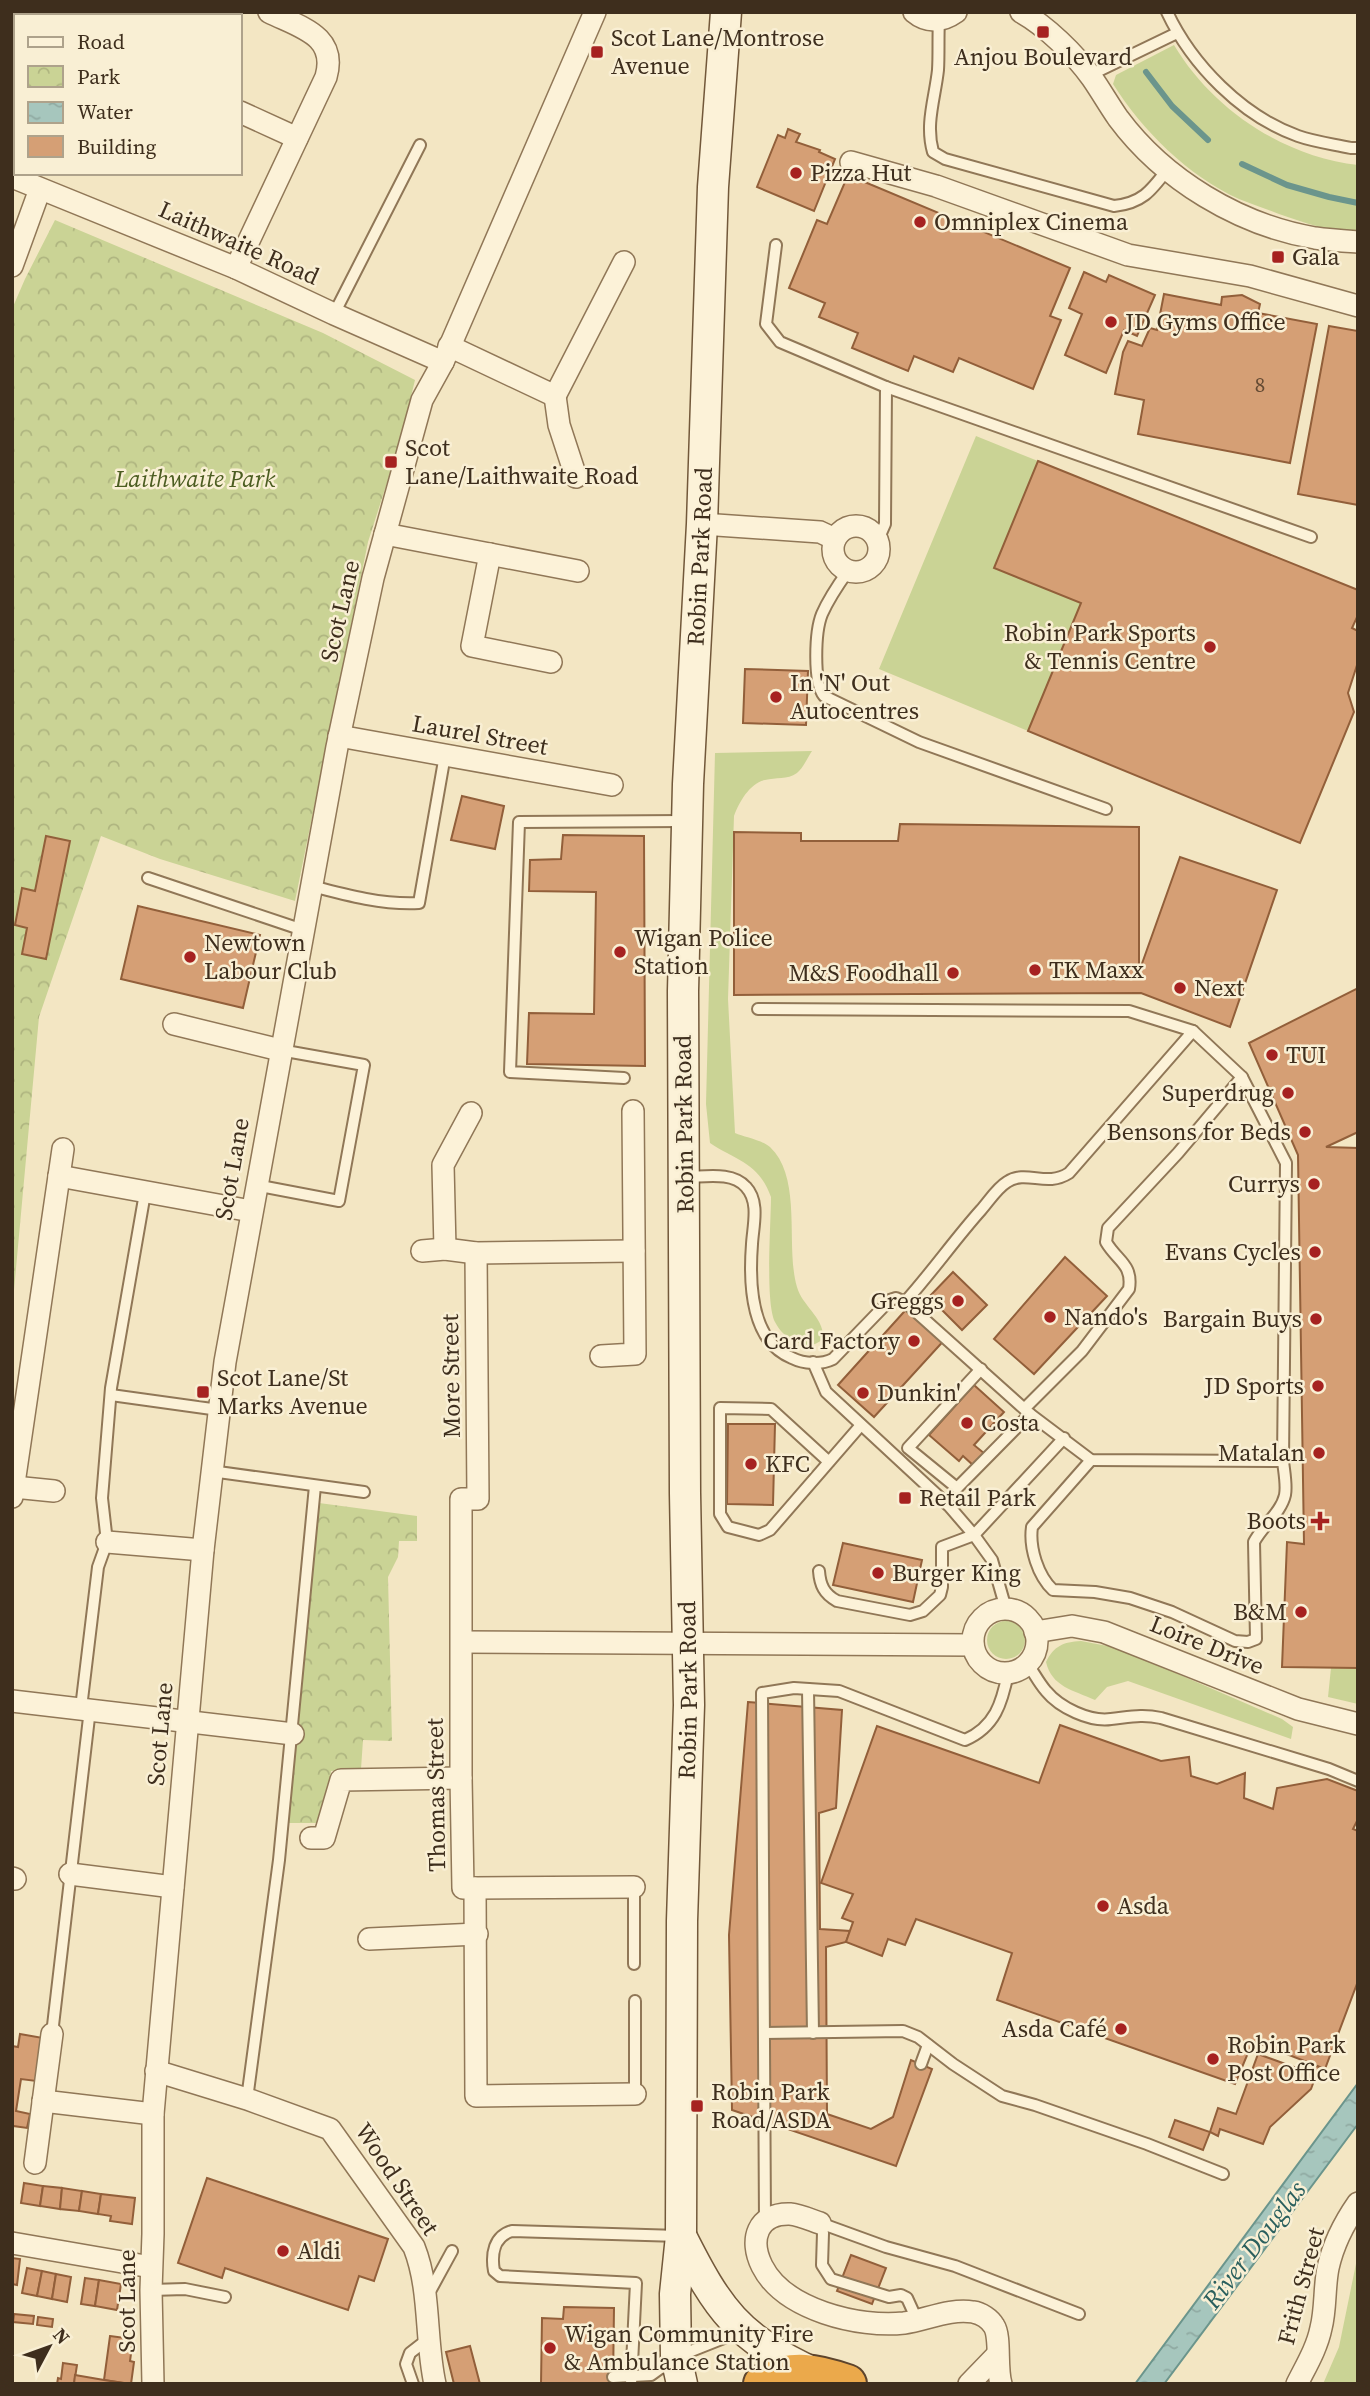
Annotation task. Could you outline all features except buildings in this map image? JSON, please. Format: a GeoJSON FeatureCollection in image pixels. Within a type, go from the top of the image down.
{"type":"FeatureCollection","features":[{"type":"Feature","properties":{"kind":"highway"},"geometry":{"type":"LineString","coordinates":[[762,2384],[773,2377],[792,2373],[831,2379]]}},
{"type":"Feature","properties":{"kind":"street"},"geometry":{"type":"LineString","coordinates":[[236,268],[326,77],[328,56],[319,38],[269,12]]}},
{"type":"Feature","properties":{"kind":"street","name":"Scot Lane"},"geometry":{"type":"LineString","coordinates":[[153,2384],[153,2113],[203,1550],[225,1362],[280,1050],[339,736],[373,578],[422,400],[446,354],[595,12]]}},
{"type":"Feature","properties":{"kind":"street","name":"Robin Park Road"},"geometry":{"type":"LineString","coordinates":[[679,2370],[675,2294],[681,2236],[682,1921],[690,1705],[685,1493],[683,991],[687,821],[702,524],[713,187],[726,12]]}},
{"type":"Feature","properties":{"kind":"street"},"geometry":{"type":"LineString","coordinates":[[915,12],[929,20],[947,16]]}},
{"type":"Feature","properties":{"kind":"street"},"geometry":{"type":"LineString","coordinates":[[1021,12],[1053,35],[1090,75],[1129,132],[1167,170],[1238,214],[1315,238],[1358,242]]}},
{"type":"Feature","properties":{"kind":"street"},"geometry":{"type":"LineString","coordinates":[[242,113],[297,138]]}},
{"type":"Feature","properties":{"kind":"street"},"geometry":{"type":"LineString","coordinates":[[851,162],[936,186],[1128,255],[1250,276],[1358,306]]}},
{"type":"Feature","properties":{"kind":"street","name":"Laithwaite Road"},"geometry":{"type":"LineString","coordinates":[[14,176],[236,268],[334,314],[555,396]]}},
{"type":"Feature","properties":{"kind":"street"},"geometry":{"type":"LineString","coordinates":[[12,266],[40,189]]}},
{"type":"Feature","properties":{"kind":"street"},"geometry":{"type":"LineString","coordinates":[[576,477],[559,425],[555,396],[624,262]]}},
{"type":"Feature","properties":{"kind":"street"},"geometry":{"type":"LineString","coordinates":[[702,524],[820,532],[835,539]]}},
{"type":"Feature","properties":{"kind":"street"},"geometry":{"type":"LineString","coordinates":[[861,525],[868,528],[878,540],[879,555],[871,568],[848,571],[836,561],[833,546],[835,539],[846,528],[861,525]]}},
{"type":"Feature","properties":{"kind":"street"},"geometry":{"type":"LineString","coordinates":[[385,534],[578,571]]}},
{"type":"Feature","properties":{"kind":"street"},"geometry":{"type":"LineString","coordinates":[[489,554],[472,646],[551,662]]}},
{"type":"Feature","properties":{"kind":"street","name":"Laurel Street"},"geometry":{"type":"LineString","coordinates":[[339,736],[612,785]]}},
{"type":"Feature","properties":{"kind":"street"},"geometry":{"type":"LineString","coordinates":[[174,1024],[280,1050]]}},
{"type":"Feature","properties":{"kind":"street"},"geometry":{"type":"LineString","coordinates":[[601,1356],[635,1354],[633,1111]]}},
{"type":"Feature","properties":{"kind":"street"},"geometry":{"type":"LineString","coordinates":[[445,1249],[443,1165],[471,1113]]}},
{"type":"Feature","properties":{"kind":"street"},"geometry":{"type":"LineString","coordinates":[[54,1491],[13,1492],[63,1149]]}},
{"type":"Feature","properties":{"kind":"street"},"geometry":{"type":"LineString","coordinates":[[59,1176],[251,1211]]}},
{"type":"Feature","properties":{"kind":"street"},"geometry":{"type":"LineString","coordinates":[[422,1251],[634,1251]]}},
{"type":"Feature","properties":{"kind":"street","name":"More Street"},"geometry":{"type":"LineString","coordinates":[[476,1253],[478,1499]]}},
{"type":"Feature","properties":{"kind":"street","name":"Thomas Street"},"geometry":{"type":"LineString","coordinates":[[478,1499],[461,1499],[463,1888],[475,1888],[477,1934],[471,2104],[635,2094]]}},
{"type":"Feature","properties":{"kind":"street"},"geometry":{"type":"LineString","coordinates":[[107,1542],[203,1550]]}},
{"type":"Feature","properties":{"kind":"street"},"geometry":{"type":"LineString","coordinates":[[1006,1609],[1025,1616],[1031,1623],[1037,1643],[1034,1654],[1027,1663],[1008,1673],[989,1669],[976,1655],[973,1645],[976,1627],[981,1619],[997,1610],[1006,1609]]}},
{"type":"Feature","properties":{"kind":"street","name":"Loire Drive"},"geometry":{"type":"LineString","coordinates":[[1035,1632],[1072,1626],[1104,1632],[1298,1709],[1358,1724]]}},
{"type":"Feature","properties":{"kind":"street"},"geometry":{"type":"LineString","coordinates":[[462,1642],[973,1645]]}},
{"type":"Feature","properties":{"kind":"street"},"geometry":{"type":"LineString","coordinates":[[12,1701],[293,1734]]}},
{"type":"Feature","properties":{"kind":"street"},"geometry":{"type":"LineString","coordinates":[[311,1838],[324,1838],[341,1780],[461,1778]]}},
{"type":"Feature","properties":{"kind":"street"},"geometry":{"type":"LineString","coordinates":[[70,1874],[173,1887]]}},
{"type":"Feature","properties":{"kind":"street"},"geometry":{"type":"LineString","coordinates":[[475,1888],[634,1887]]}},
{"type":"Feature","properties":{"kind":"street"},"geometry":{"type":"LineString","coordinates":[[369,1939],[477,1934]]}},
{"type":"Feature","properties":{"kind":"street"},"geometry":{"type":"LineString","coordinates":[[35,2164],[52,2034]]}},
{"type":"Feature","properties":{"kind":"street","name":"Wood Street"},"geometry":{"type":"LineString","coordinates":[[156,2071],[247,2099],[330,2129],[414,2247],[420,2261],[435,2384]]}},
{"type":"Feature","properties":{"kind":"street"},"geometry":{"type":"LineString","coordinates":[[43,2101],[153,2113]]}},
{"type":"Feature","properties":{"kind":"street","name":"Frith Street"},"geometry":{"type":"LineString","coordinates":[[1297,2384],[1314,2351],[1321,2328],[1328,2269],[1335,2246],[1358,2203]]}},
{"type":"Feature","properties":{"kind":"street"},"geometry":{"type":"LineString","coordinates":[[820,2223],[792,2214],[779,2215],[765,2221],[758,2230],[754,2247],[771,2279],[796,2301],[829,2315],[867,2323],[903,2323],[966,2311],[982,2315],[994,2325],[998,2334],[997,2355],[1001,2384]]}},
{"type":"Feature","properties":{"kind":"street","name":"Robin Park Road"},"geometry":{"type":"LineString","coordinates":[[681,2236],[716,2301],[743,2330],[780,2357],[831,2379]]}},
{"type":"Feature","properties":{"kind":"street"},"geometry":{"type":"LineString","coordinates":[[12,2243],[151,2267]]}},
{"type":"Feature","properties":{"kind":"street"},"geometry":{"type":"LineString","coordinates":[[969,2384],[997,2355]]}},
{"type":"Feature","properties":{"kind":"lane"},"geometry":{"type":"LineString","coordinates":[[1167,12],[1177,33],[1196,59],[1238,102],[1256,115],[1297,135],[1358,148]]}},
{"type":"Feature","properties":{"kind":"lane"},"geometry":{"type":"LineString","coordinates":[[947,16],[929,122],[933,152],[945,159],[1114,206],[1132,204],[1158,182],[1167,170]]}},
{"type":"Feature","properties":{"kind":"lane"},"geometry":{"type":"LineString","coordinates":[[1090,75],[1177,33]]}},
{"type":"Feature","properties":{"kind":"lane"},"geometry":{"type":"LineString","coordinates":[[334,314],[420,145]]}},
{"type":"Feature","properties":{"kind":"lane"},"geometry":{"type":"LineString","coordinates":[[776,245],[766,324],[780,342],[886,387],[1311,537]]}},
{"type":"Feature","properties":{"kind":"lane"},"geometry":{"type":"LineString","coordinates":[[878,540],[885,524],[886,387]]}},
{"type":"Feature","properties":{"kind":"lane"},"geometry":{"type":"LineString","coordinates":[[848,571],[834,590],[821,617],[817,663],[818,683],[824,696],[919,742],[1107,809]]}},
{"type":"Feature","properties":{"kind":"lane"},"geometry":{"type":"LineString","coordinates":[[312,886],[401,904],[419,903],[445,755]]}},
{"type":"Feature","properties":{"kind":"lane"},"geometry":{"type":"LineString","coordinates":[[624,1078],[510,1072],[519,822],[687,821]]}},
{"type":"Feature","properties":{"kind":"lane"},"geometry":{"type":"LineString","coordinates":[[148,878],[303,930]]}},
{"type":"Feature","properties":{"kind":"lane"},"geometry":{"type":"LineString","coordinates":[[758,1009],[1129,1012],[1193,1031],[1242,1077],[1286,1163],[1283,1461],[1286,1492],[1281,1505],[1254,1542],[1255,1639],[1248,1642],[1235,1641],[1153,1604],[1113,1594],[1053,1590],[1045,1583],[1030,1537],[1032,1527],[1091,1460]]}},
{"type":"Feature","properties":{"kind":"lane"},"geometry":{"type":"LineString","coordinates":[[905,1302],[953,1242],[1010,1180],[1026,1177],[1046,1181],[1059,1180],[1069,1173],[1193,1031]]}},
{"type":"Feature","properties":{"kind":"lane"},"geometry":{"type":"LineString","coordinates":[[256,1185],[339,1201],[364,1065],[280,1050]]}},
{"type":"Feature","properties":{"kind":"lane"},"geometry":{"type":"LineString","coordinates":[[981,1369],[908,1448],[957,1488],[1082,1351],[1129,1289],[1131,1278],[1128,1268],[1106,1242],[1108,1228],[1178,1153],[1242,1077]]}},
{"type":"Feature","properties":{"kind":"lane"},"geometry":{"type":"LineString","coordinates":[[684,1177],[729,1177],[740,1181],[749,1190],[754,1202],[753,1285],[759,1323],[769,1341],[783,1355],[798,1361],[824,1363],[833,1359],[890,1300],[896,1298],[905,1302],[1028,1411],[1091,1460],[1283,1461]]}},
{"type":"Feature","properties":{"kind":"lane"},"geometry":{"type":"LineString","coordinates":[[52,2034],[70,1874],[98,1567],[107,1542],[102,1498],[111,1395],[145,1193]]}},
{"type":"Feature","properties":{"kind":"lane"},"geometry":{"type":"LineString","coordinates":[[813,1362],[826,1392],[949,1506],[974,1535],[992,1560],[1006,1609]]}},
{"type":"Feature","properties":{"kind":"lane"},"geometry":{"type":"LineString","coordinates":[[111,1395],[219,1410]]}},
{"type":"Feature","properties":{"kind":"lane"},"geometry":{"type":"LineString","coordinates":[[829,1462],[771,1409],[720,1408],[720,1514],[728,1527],[759,1535],[770,1530],[861,1426]]}},
{"type":"Feature","properties":{"kind":"lane"},"geometry":{"type":"LineString","coordinates":[[819,1570],[824,1590],[837,1601],[911,1615],[923,1611],[940,1595],[942,1547],[974,1535],[1064,1438]]}},
{"type":"Feature","properties":{"kind":"lane"},"geometry":{"type":"LineString","coordinates":[[211,1471],[364,1492]]}},
{"type":"Feature","properties":{"kind":"lane"},"geometry":{"type":"LineString","coordinates":[[247,2099],[293,1734],[315,1486]]}},
{"type":"Feature","properties":{"kind":"lane"},"geometry":{"type":"LineString","coordinates":[[1027,1663],[1047,1693],[1062,1705],[1081,1714],[1099,1719],[1144,1714],[1161,1718],[1358,1780]]}},
{"type":"Feature","properties":{"kind":"lane"},"geometry":{"type":"LineString","coordinates":[[765,2221],[762,1693],[794,1688],[839,1690],[965,1740],[991,1722],[1001,1703],[1008,1673]]}},
{"type":"Feature","properties":{"kind":"lane"},"geometry":{"type":"LineString","coordinates":[[808,1689],[813,2033]]}},
{"type":"Feature","properties":{"kind":"lane"},"geometry":{"type":"LineString","coordinates":[[634,1887],[634,1964]]}},
{"type":"Feature","properties":{"kind":"lane"},"geometry":{"type":"LineString","coordinates":[[635,2001],[635,2094]]}},
{"type":"Feature","properties":{"kind":"lane"},"geometry":{"type":"LineString","coordinates":[[764,2033],[903,2031],[918,2037],[1002,2096],[1147,2144],[1223,2174]]}},
{"type":"Feature","properties":{"kind":"lane"},"geometry":{"type":"LineString","coordinates":[[921,2064],[928,2045]]}},
{"type":"Feature","properties":{"kind":"lane"},"geometry":{"type":"LineString","coordinates":[[820,2223],[886,2247],[955,2266],[1079,2314]]}},
{"type":"Feature","properties":{"kind":"lane"},"geometry":{"type":"LineString","coordinates":[[820,2223],[823,2233],[822,2265],[831,2280],[889,2297],[901,2295],[907,2298],[917,2320]]}},
{"type":"Feature","properties":{"kind":"lane"},"geometry":{"type":"LineString","coordinates":[[632,2380],[636,2283],[500,2276],[494,2271],[493,2253],[500,2238],[512,2231],[681,2236]]}},
{"type":"Feature","properties":{"kind":"lane"},"geometry":{"type":"LineString","coordinates":[[425,2300],[452,2251]]}},
{"type":"Feature","properties":{"kind":"lane"},"geometry":{"type":"LineString","coordinates":[[151,2290],[185,2289],[225,2297]]}},
{"type":"Feature","properties":{"kind":"lane"},"geometry":{"type":"LineString","coordinates":[[613,2376],[632,2380],[679,2370],[743,2330]]}},
{"type":"Feature","properties":{"kind":"lane"},"geometry":{"type":"LineString","coordinates":[[413,2384],[406,2364],[410,2353],[429,2349]]}},
{"type":"Feature","properties":{"kind":"green space"},"geometry":{"type":"Polygon","coordinates":[[[1174,45],[1208,90],[1252,126],[1303,152],[1358,165],[1358,232],[1308,224],[1239,199],[1184,165],[1152,135],[1113,84],[1116,75],[1174,45]]]}},
{"type":"Feature","properties":{"kind":"green space","name":"Laithwaite Park"},"geometry":{"type":"Polygon","coordinates":[[[55,220],[323,333],[415,380],[400,442],[368,542],[295,901],[160,859],[101,836],[39,1017],[12,1312],[12,309],[55,220]]]}},
{"type":"Feature","properties":{"kind":"green space"},"geometry":{"type":"Polygon","coordinates":[[[976,436],[1038,461],[994,567],[1081,603],[1028,731],[879,669],[976,436]]]}},
{"type":"Feature","properties":{"kind":"green space"},"geometry":{"type":"Polygon","coordinates":[[[812,751],[797,773],[785,778],[765,780],[750,789],[734,816],[728,999],[735,1133],[770,1147],[780,1160],[786,1176],[790,1194],[797,1287],[823,1332],[823,1339],[809,1345],[785,1335],[777,1326],[772,1312],[769,1281],[771,1197],[754,1170],[710,1143],[706,1104],[715,753],[812,751]]]}},
{"type":"Feature","properties":{"kind":"green space"},"geometry":{"type":"Polygon","coordinates":[[[319,1503],[417,1516],[417,1541],[399,1541],[398,1557],[388,1577],[392,1741],[363,1740],[361,1769],[331,1771],[328,1812],[316,1823],[287,1823],[319,1503]]]}},
{"type":"Feature","properties":{"kind":"green space"},"geometry":{"type":"Polygon","coordinates":[[[1006,1621],[1019,1627],[1025,1640],[1019,1653],[1006,1659],[993,1653],[987,1640],[993,1627],[1006,1621]]]}},
{"type":"Feature","properties":{"kind":"green space"},"geometry":{"type":"Polygon","coordinates":[[[1081,1641],[1118,1648],[1282,1719],[1293,1727],[1291,1739],[1128,1681],[1107,1687],[1095,1700],[1071,1690],[1053,1677],[1046,1662],[1060,1646],[1081,1641]]]}},
{"type":"Feature","properties":{"kind":"green space"},"geometry":{"type":"Polygon","coordinates":[[[1331,1668],[1358,1668],[1358,1704],[1328,1697],[1331,1668]]]}},
{"type":"Feature","properties":{"kind":"green space"},"geometry":{"type":"Polygon","coordinates":[[[1358,2254],[1358,2384],[1323,2384],[1339,2347],[1358,2254]]]}},
{"type":"Feature","properties":{"kind":"water","name":"River Douglas"},"geometry":{"type":"Polygon","coordinates":[[[1358,2083],[1358,2124],[1164,2384],[1135,2384],[1358,2083]]]}},
{"type":"Feature","properties":{"kind":"waterway"},"geometry":{"type":"LineString","coordinates":[[1146,72],[1172,106],[1208,140]]}},
{"type":"Feature","properties":{"kind":"waterway"},"geometry":{"type":"LineString","coordinates":[[1242,164],[1287,185],[1358,203]]}},
{"type":"Feature","properties":{"kind":"place","name":"Anjou Boulevard"},"geometry":{"type":"Point","coordinates":[1043,32]}},
{"type":"Feature","properties":{"kind":"place","name":"Scot Lane/Montrose Avenue"},"geometry":{"type":"Point","coordinates":[597,52]}},
{"type":"Feature","properties":{"kind":"place","name":"Pizza Hut"},"geometry":{"type":"Point","coordinates":[796,173]}},
{"type":"Feature","properties":{"kind":"place","name":"Omniplex Cinema"},"geometry":{"type":"Point","coordinates":[920,222]}},
{"type":"Feature","properties":{"kind":"place","name":"Gala"},"geometry":{"type":"Point","coordinates":[1278,257]}},
{"type":"Feature","properties":{"kind":"place","name":"JD Gyms Office"},"geometry":{"type":"Point","coordinates":[1111,322]}},
{"type":"Feature","properties":{"kind":"place","name":"Scot Lane/Laithwaite Road"},"geometry":{"type":"Point","coordinates":[391,462]}},
{"type":"Feature","properties":{"kind":"place","name":"Robin Park Sports & Tennis Centre"},"geometry":{"type":"Point","coordinates":[1210,647]}},
{"type":"Feature","properties":{"kind":"place","name":"In 'N' Out Autocentres"},"geometry":{"type":"Point","coordinates":[776,697]}},
{"type":"Feature","properties":{"kind":"place","name":"Wigan Police Station"},"geometry":{"type":"Point","coordinates":[620,952]}},
{"type":"Feature","properties":{"kind":"place","name":"Newtown Labour Club"},"geometry":{"type":"Point","coordinates":[190,957]}},
{"type":"Feature","properties":{"kind":"place","name":"TK Maxx"},"geometry":{"type":"Point","coordinates":[1035,970]}},
{"type":"Feature","properties":{"kind":"place","name":"M&S Foodhall"},"geometry":{"type":"Point","coordinates":[953,973]}},
{"type":"Feature","properties":{"kind":"place","name":"Next"},"geometry":{"type":"Point","coordinates":[1180,988]}},
{"type":"Feature","properties":{"kind":"place","name":"TUI"},"geometry":{"type":"Point","coordinates":[1272,1055]}},
{"type":"Feature","properties":{"kind":"place","name":"Superdrug"},"geometry":{"type":"Point","coordinates":[1288,1093]}},
{"type":"Feature","properties":{"kind":"place","name":"Bensons for Beds"},"geometry":{"type":"Point","coordinates":[1305,1132]}},
{"type":"Feature","properties":{"kind":"place","name":"Currys"},"geometry":{"type":"Point","coordinates":[1314,1184]}},
{"type":"Feature","properties":{"kind":"place","name":"Evans Cycles"},"geometry":{"type":"Point","coordinates":[1315,1252]}},
{"type":"Feature","properties":{"kind":"place","name":"Greggs"},"geometry":{"type":"Point","coordinates":[958,1301]}},
{"type":"Feature","properties":{"kind":"place","name":"Nando's"},"geometry":{"type":"Point","coordinates":[1050,1317]}},
{"type":"Feature","properties":{"kind":"place","name":"Bargain Buys"},"geometry":{"type":"Point","coordinates":[1316,1319]}},
{"type":"Feature","properties":{"kind":"place","name":"Card Factory"},"geometry":{"type":"Point","coordinates":[914,1341]}},
{"type":"Feature","properties":{"kind":"place","name":"JD Sports"},"geometry":{"type":"Point","coordinates":[1318,1386]}},
{"type":"Feature","properties":{"kind":"place","name":"Scot Lane/St Marks Avenue"},"geometry":{"type":"Point","coordinates":[203,1392]}},
{"type":"Feature","properties":{"kind":"place","name":"Dunkin'"},"geometry":{"type":"Point","coordinates":[863,1393]}},
{"type":"Feature","properties":{"kind":"place","name":"Costa"},"geometry":{"type":"Point","coordinates":[967,1423]}},
{"type":"Feature","properties":{"kind":"place","name":"Matalan"},"geometry":{"type":"Point","coordinates":[1319,1453]}},
{"type":"Feature","properties":{"kind":"place","name":"KFC"},"geometry":{"type":"Point","coordinates":[751,1464]}},
{"type":"Feature","properties":{"kind":"place","name":"Retail Park"},"geometry":{"type":"Point","coordinates":[905,1498]}},
{"type":"Feature","properties":{"kind":"place","name":"Boots"},"geometry":{"type":"Point","coordinates":[1320,1521]}},
{"type":"Feature","properties":{"kind":"place","name":"Burger King"},"geometry":{"type":"Point","coordinates":[878,1573]}},
{"type":"Feature","properties":{"kind":"place","name":"B&M"},"geometry":{"type":"Point","coordinates":[1301,1612]}},
{"type":"Feature","properties":{"kind":"place","name":"Asda"},"geometry":{"type":"Point","coordinates":[1103,1906]}},
{"type":"Feature","properties":{"kind":"place","name":"Asda Café"},"geometry":{"type":"Point","coordinates":[1121,2029]}},
{"type":"Feature","properties":{"kind":"place","name":"Robin Park Post Office"},"geometry":{"type":"Point","coordinates":[1213,2059]}},
{"type":"Feature","properties":{"kind":"place","name":"Robin Park Road/ASDA"},"geometry":{"type":"Point","coordinates":[697,2106]}},
{"type":"Feature","properties":{"kind":"place","name":"Aldi"},"geometry":{"type":"Point","coordinates":[283,2251]}},
{"type":"Feature","properties":{"kind":"place","name":"Wigan Community Fire & Ambulance Station"},"geometry":{"type":"Point","coordinates":[550,2348]}}]}
